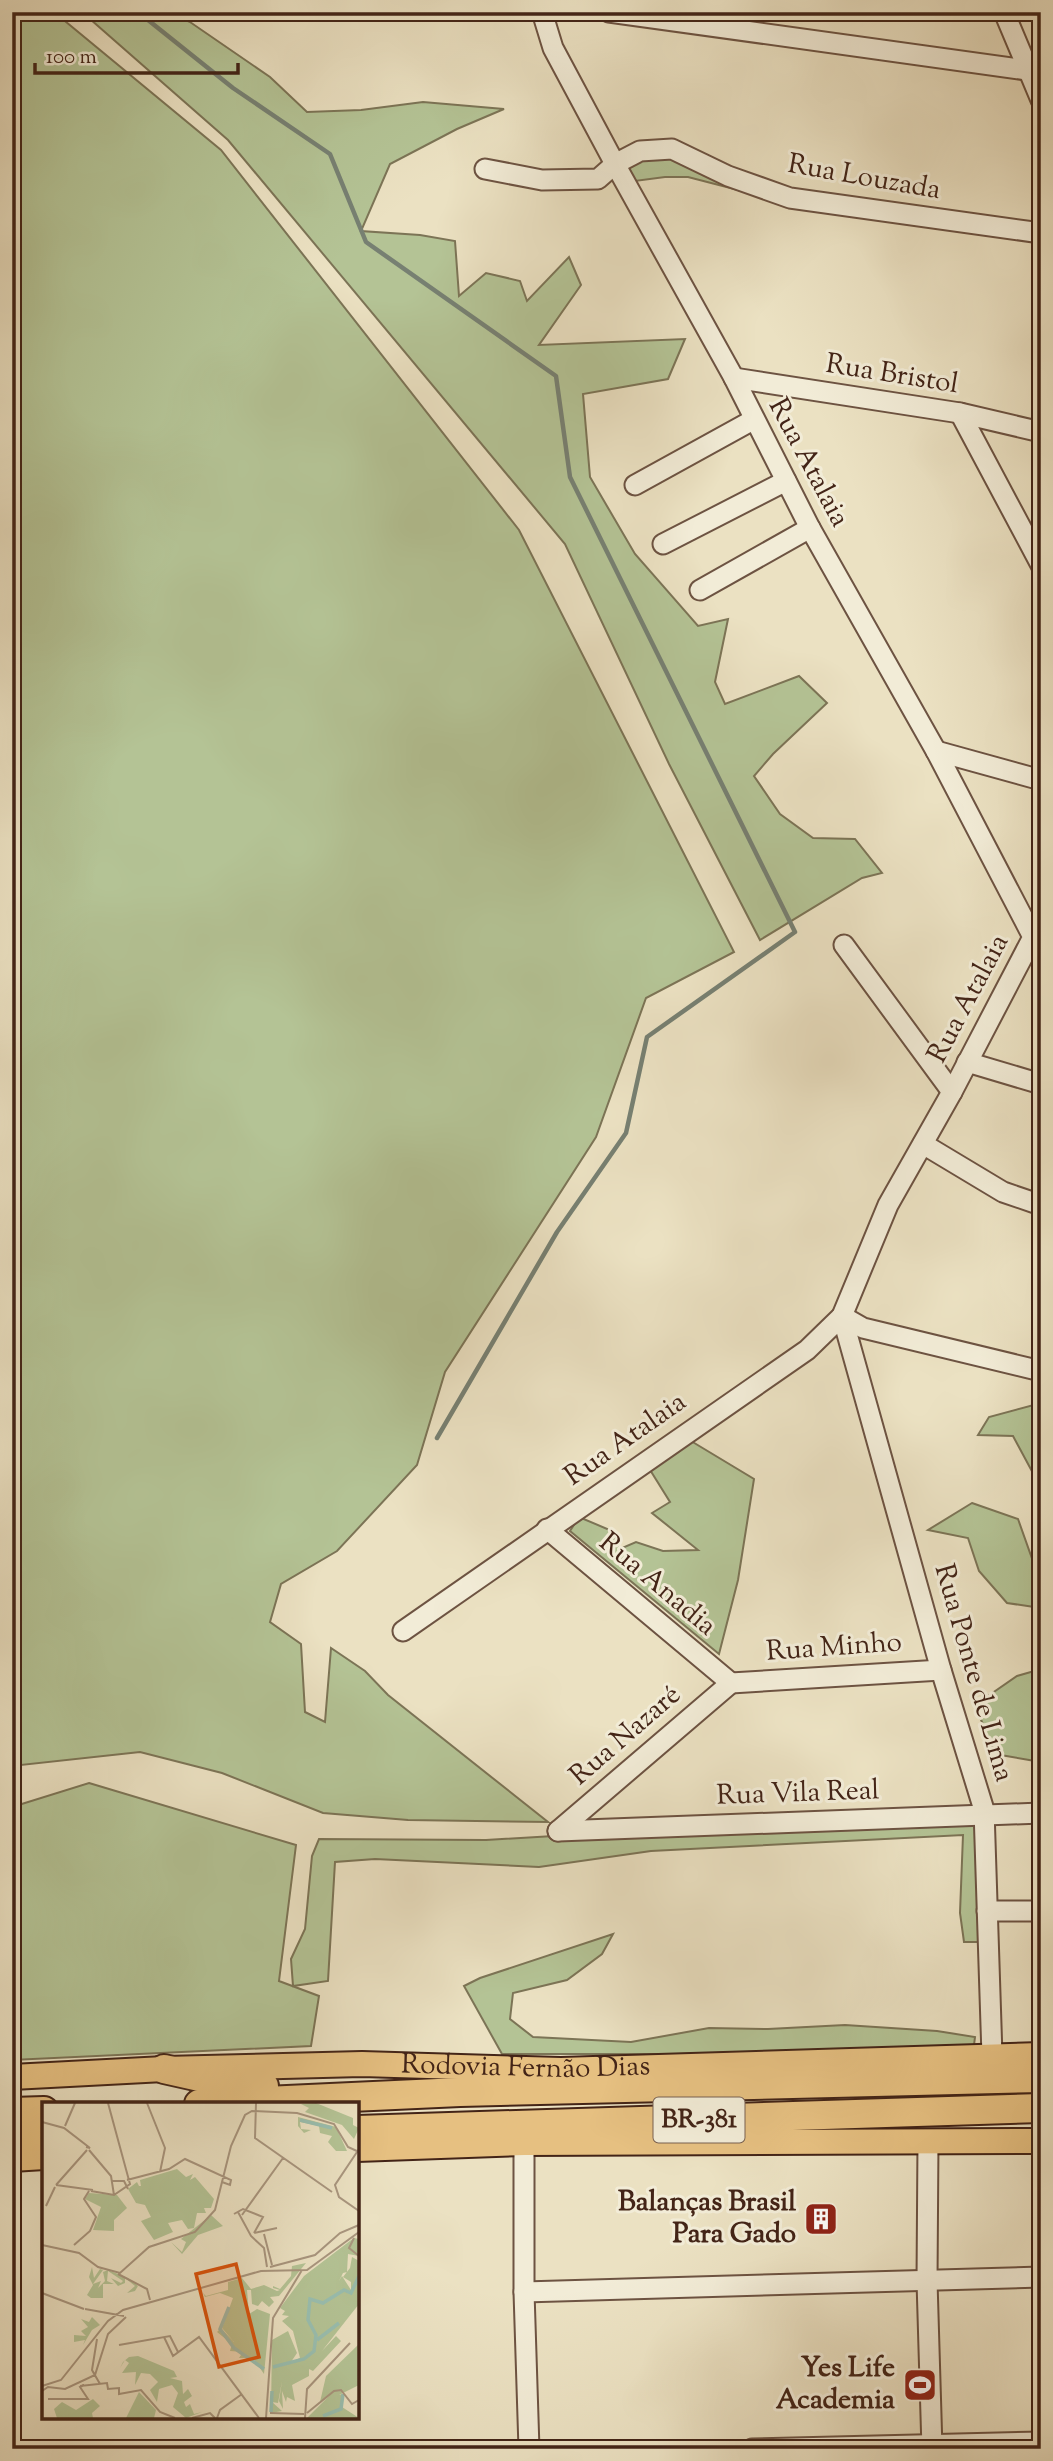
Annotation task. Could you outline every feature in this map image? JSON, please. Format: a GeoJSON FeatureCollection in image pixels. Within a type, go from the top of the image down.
{"type":"FeatureCollection","features":[{"type":"Feature","properties":{"kind":"highway"},"geometry":{"type":"LineString","coordinates":[[164,2069],[231,2084],[466,2092]]}},
{"type":"Feature","properties":{"kind":"highway","name":"Rodovia Fernão Dias"},"geometry":{"type":"LineString","coordinates":[[244,2102],[466,2092],[1041,2078]]}},
{"type":"Feature","properties":{"kind":"highway","name":"Rodovia Fernão Dias"},"geometry":{"type":"LineString","coordinates":[[359,2130],[1041,2108]]}},
{"type":"Feature","properties":{"kind":"highway"},"geometry":{"type":"LineString","coordinates":[[12,2112],[42,2111]]}},
{"type":"Feature","properties":{"kind":"highway"},"geometry":{"type":"LineString","coordinates":[[12,2137],[33,2152]]}},
{"type":"Feature","properties":{"kind":"main road","name":"Rodovia Fernão Dias"},"geometry":{"type":"LineString","coordinates":[[12,2077],[164,2069],[362,2064],[561,2070],[1041,2055]]}},
{"type":"Feature","properties":{"kind":"main road","name":"BR-381"},"geometry":{"type":"LineString","coordinates":[[359,2149],[524,2143],[1041,2141]]}},
{"type":"Feature","properties":{"kind":"main road"},"geometry":{"type":"LineString","coordinates":[[12,2173],[33,2152]]}},
{"type":"Feature","properties":{"kind":"street","name":"Rua Atalaia"},"geometry":{"type":"LineString","coordinates":[[403,1631],[807,1350],[842,1316],[888,1205],[1037,938],[936,751],[810,528],[753,421],[734,378],[615,164],[553,48],[542,12]]}},
{"type":"Feature","properties":{"kind":"street"},"geometry":{"type":"LineString","coordinates":[[609,12],[1034,71]]}},
{"type":"Feature","properties":{"kind":"street"},"geometry":{"type":"LineString","coordinates":[[1004,12],[1034,71],[1041,100]]}},
{"type":"Feature","properties":{"kind":"street","name":"Rua Louzada"},"geometry":{"type":"LineString","coordinates":[[485,169],[542,180],[597,179],[615,164],[640,151],[672,149],[728,176],[790,198],[1041,233]]}},
{"type":"Feature","properties":{"kind":"street","name":"Rua Bristol"},"geometry":{"type":"LineString","coordinates":[[734,378],[960,414],[1041,432]]}},
{"type":"Feature","properties":{"kind":"street"},"geometry":{"type":"LineString","coordinates":[[960,414],[1041,565]]}},
{"type":"Feature","properties":{"kind":"street"},"geometry":{"type":"LineString","coordinates":[[635,485],[753,421]]}},
{"type":"Feature","properties":{"kind":"street"},"geometry":{"type":"LineString","coordinates":[[663,544],[786,481]]}},
{"type":"Feature","properties":{"kind":"street"},"geometry":{"type":"LineString","coordinates":[[700,590],[810,528]]}},
{"type":"Feature","properties":{"kind":"street"},"geometry":{"type":"LineString","coordinates":[[936,751],[1041,780]]}},
{"type":"Feature","properties":{"kind":"street"},"geometry":{"type":"LineString","coordinates":[[844,945],[952,1092]]}},
{"type":"Feature","properties":{"kind":"street"},"geometry":{"type":"LineString","coordinates":[[967,1062],[1041,1084]]}},
{"type":"Feature","properties":{"kind":"street"},"geometry":{"type":"LineString","coordinates":[[923,1144],[1003,1192],[1041,1205]]}},
{"type":"Feature","properties":{"kind":"street"},"geometry":{"type":"LineString","coordinates":[[842,1316],[863,1328],[1041,1371]]}},
{"type":"Feature","properties":{"kind":"street","name":"Rua Ponte de Lima"},"geometry":{"type":"LineString","coordinates":[[842,1316],[984,1815],[992,2056]]}},
{"type":"Feature","properties":{"kind":"street","name":"Rua Anadia"},"geometry":{"type":"LineString","coordinates":[[547,1529],[731,1683]]}},
{"type":"Feature","properties":{"kind":"street","name":"Rua Minho"},"geometry":{"type":"LineString","coordinates":[[731,1683],[941,1670]]}},
{"type":"Feature","properties":{"kind":"street","name":"Rua Nazaré"},"geometry":{"type":"LineString","coordinates":[[558,1831],[731,1683]]}},
{"type":"Feature","properties":{"kind":"street","name":"Rua Vila Real"},"geometry":{"type":"LineString","coordinates":[[558,1831],[1041,1813]]}},
{"type":"Feature","properties":{"kind":"street"},"geometry":{"type":"LineString","coordinates":[[987,1911],[1041,1911]]}},
{"type":"Feature","properties":{"kind":"street"},"geometry":{"type":"LineString","coordinates":[[928,2141],[927,2281],[932,2446]]}},
{"type":"Feature","properties":{"kind":"street"},"geometry":{"type":"LineString","coordinates":[[524,2143],[524,2292],[529,2449]]}},
{"type":"Feature","properties":{"kind":"street"},"geometry":{"type":"LineString","coordinates":[[524,2292],[1041,2277]]}},
{"type":"Feature","properties":{"kind":"street"},"geometry":{"type":"LineString","coordinates":[[752,2449],[1041,2442]]}},
{"type":"Feature","properties":{"kind":"green space"},"geometry":{"type":"Polygon","coordinates":[[[12,12],[54,12],[221,150],[519,530],[734,952],[646,998],[596,1137],[445,1372],[417,1465],[337,1551],[281,1584],[270,1622],[301,1644],[305,1712],[325,1722],[331,1648],[365,1671],[388,1695],[548,1822],[408,1820],[323,1813],[222,1773],[140,1752],[12,1766],[12,12]]]}},
{"type":"Feature","properties":{"kind":"green space"},"geometry":{"type":"Polygon","coordinates":[[[82,12],[169,12],[190,22],[270,77],[307,112],[361,110],[423,102],[504,109],[457,129],[390,164],[361,231],[420,235],[455,241],[459,296],[486,273],[520,281],[527,301],[569,257],[581,285],[539,345],[685,339],[668,379],[583,394],[590,477],[635,554],[698,626],[728,619],[715,682],[725,704],[799,676],[827,703],[773,754],[754,776],[780,814],[813,838],[855,839],[882,873],[862,878],[760,940],[669,764],[565,544],[228,140],[82,12]]]}},
{"type":"Feature","properties":{"kind":"green space"},"geometry":{"type":"Polygon","coordinates":[[[650,156],[671,157],[733,184],[738,190],[688,177],[635,181],[627,165],[650,156]]]}},
{"type":"Feature","properties":{"kind":"green space"},"geometry":{"type":"Polygon","coordinates":[[[1041,1403],[1041,1488],[1013,1436],[978,1435],[989,1417],[1041,1403]]]}},
{"type":"Feature","properties":{"kind":"green space"},"geometry":{"type":"Polygon","coordinates":[[[686,1438],[754,1479],[738,1580],[719,1654],[570,1531],[579,1517],[612,1531],[620,1549],[636,1542],[663,1551],[698,1550],[652,1513],[670,1502],[647,1465],[686,1438]]]}},
{"type":"Feature","properties":{"kind":"green space"},"geometry":{"type":"Polygon","coordinates":[[[972,1503],[1018,1519],[1041,1584],[1041,1608],[1007,1603],[979,1571],[968,1538],[928,1530],[972,1503]]]}},
{"type":"Feature","properties":{"kind":"green space"},"geometry":{"type":"Polygon","coordinates":[[[1041,1669],[1041,1762],[995,1754],[975,1705],[1017,1676],[1041,1669]]]}},
{"type":"Feature","properties":{"kind":"green space"},"geometry":{"type":"Polygon","coordinates":[[[89,1783],[296,1845],[279,1981],[319,1996],[311,2046],[12,2060],[12,1807],[89,1783]]]}},
{"type":"Feature","properties":{"kind":"green space"},"geometry":{"type":"Polygon","coordinates":[[[979,1815],[983,1942],[964,1942],[960,1913],[963,1835],[651,1851],[539,1867],[375,1859],[335,1862],[328,1981],[293,1986],[291,1959],[305,1929],[312,1856],[319,1839],[486,1840],[979,1815]]]}},
{"type":"Feature","properties":{"kind":"green space"},"geometry":{"type":"Polygon","coordinates":[[[613,1934],[602,1954],[567,1980],[513,1993],[510,2019],[533,2037],[631,2042],[709,2028],[768,2029],[845,2025],[937,2031],[975,2037],[974,2045],[678,2054],[502,2054],[464,1986],[480,1978],[613,1934]]]}},
{"type":"Feature","properties":{"kind":"waterway"},"geometry":{"type":"LineString","coordinates":[[138,12],[233,88],[330,154],[366,242],[556,376],[570,477],[795,932],[647,1037],[626,1133],[557,1232],[437,1438]]}},
{"type":"Feature","properties":{"kind":"place","name":"Balanças Brasil Para Gado"},"geometry":{"type":"Point","coordinates":[821,2219]}},
{"type":"Feature","properties":{"kind":"place","name":"Yes Life Academia"},"geometry":{"type":"Point","coordinates":[920,2385]}}]}
